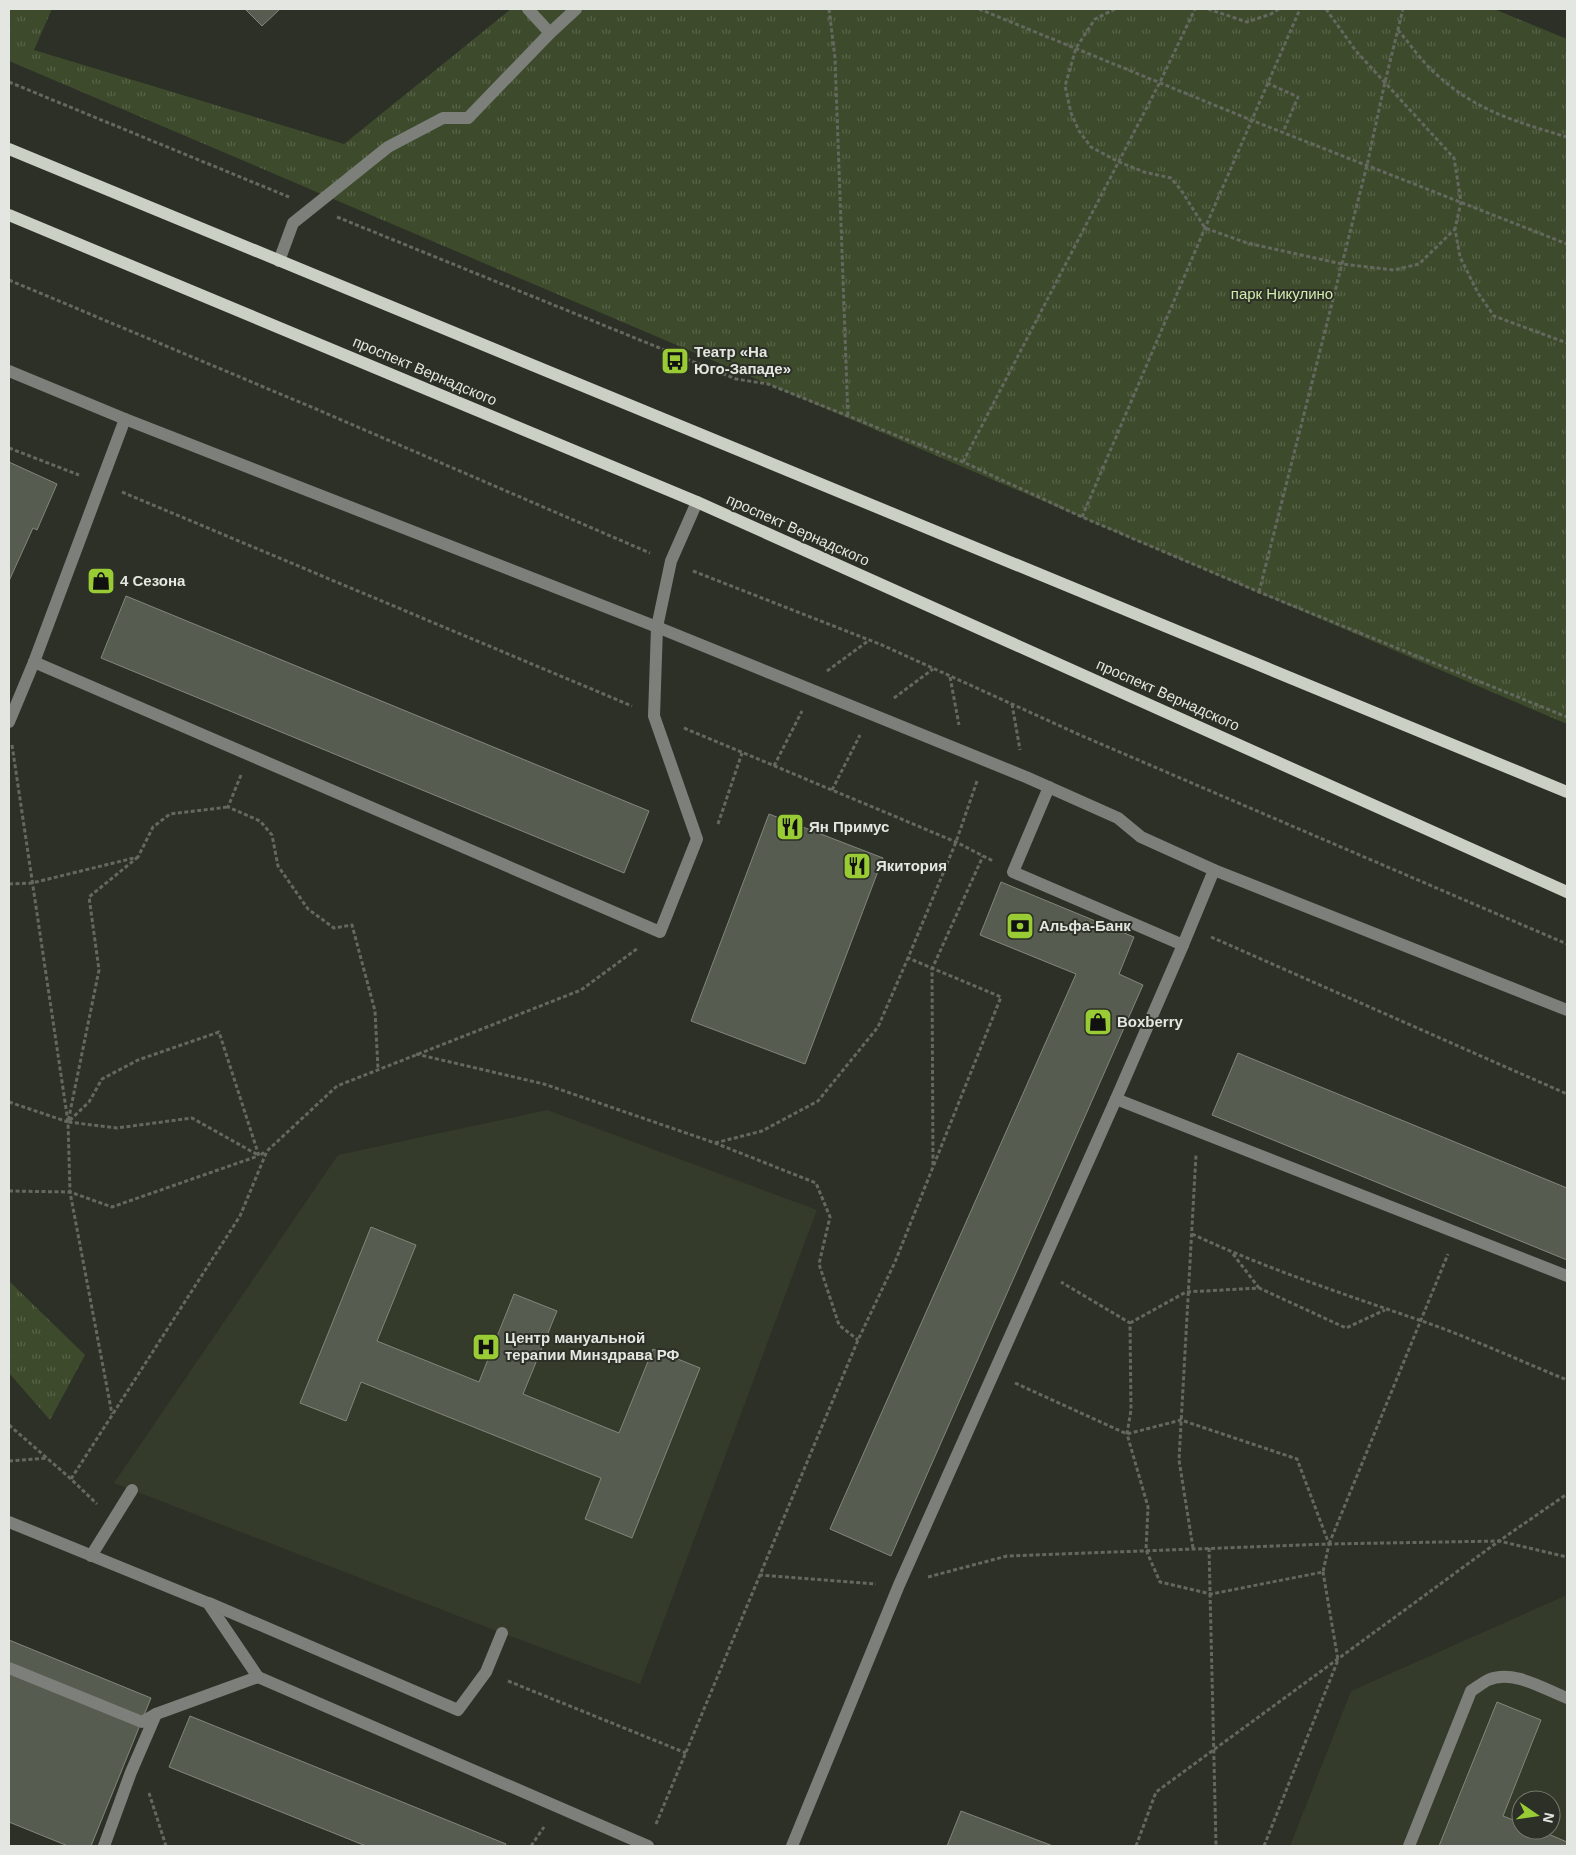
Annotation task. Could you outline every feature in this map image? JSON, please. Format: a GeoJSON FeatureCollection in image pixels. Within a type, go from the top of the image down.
{"type":"FeatureCollection","features":[{"type":"Feature","properties":{"kind":"main road"},"geometry":{"type":"LineString","coordinates":[[9,149],[1567,792]]}},
{"type":"Feature","properties":{"kind":"main road","name":"проспект Вернадского"},"geometry":{"type":"LineString","coordinates":[[9,216],[697,502],[1567,892]]}},
{"type":"Feature","properties":{"kind":"lane"},"geometry":{"type":"LineString","coordinates":[[528,9],[550,32]]}},
{"type":"Feature","properties":{"kind":"lane"},"geometry":{"type":"LineString","coordinates":[[279,260],[293,223],[388,146],[443,118],[468,118],[550,32],[576,9]]}},
{"type":"Feature","properties":{"kind":"lane"},"geometry":{"type":"LineString","coordinates":[[9,371],[124,419],[657,627],[1026,777],[1118,818],[1141,837],[1214,870],[1567,1010]]}},
{"type":"Feature","properties":{"kind":"lane"},"geometry":{"type":"LineString","coordinates":[[9,722],[34,662],[124,419]]}},
{"type":"Feature","properties":{"kind":"lane"},"geometry":{"type":"LineString","coordinates":[[34,662],[660,932],[697,839],[654,716],[657,627],[671,561],[697,502]]}},
{"type":"Feature","properties":{"kind":"lane"},"geometry":{"type":"LineString","coordinates":[[1049,787],[1013,872],[1183,945]]}},
{"type":"Feature","properties":{"kind":"lane"},"geometry":{"type":"LineString","coordinates":[[792,1846],[899,1585],[1116,1098],[1214,870]]}},
{"type":"Feature","properties":{"kind":"lane"},"geometry":{"type":"LineString","coordinates":[[1116,1098],[1567,1276]]}},
{"type":"Feature","properties":{"kind":"lane"},"geometry":{"type":"LineString","coordinates":[[91,1556],[132,1490]]}},
{"type":"Feature","properties":{"kind":"lane"},"geometry":{"type":"LineString","coordinates":[[9,1522],[207,1602],[458,1710],[486,1672],[502,1633]]}},
{"type":"Feature","properties":{"kind":"lane"},"geometry":{"type":"LineString","coordinates":[[207,1602],[258,1677],[648,1846]]}},
{"type":"Feature","properties":{"kind":"lane"},"geometry":{"type":"LineString","coordinates":[[9,1668],[142,1722],[156,1714],[258,1677]]}},
{"type":"Feature","properties":{"kind":"lane"},"geometry":{"type":"LineString","coordinates":[[1409,1846],[1471,1692],[1487,1680],[1501,1677],[1521,1679],[1567,1698]]}},
{"type":"Feature","properties":{"kind":"lane"},"geometry":{"type":"LineString","coordinates":[[104,1846],[137,1757],[156,1714]]}},
{"type":"Feature","properties":{"kind":"path"},"geometry":{"type":"LineString","coordinates":[[829,9],[834,58],[848,418]]}},
{"type":"Feature","properties":{"kind":"path"},"geometry":{"type":"LineString","coordinates":[[979,9],[1251,120],[1567,244]]}},
{"type":"Feature","properties":{"kind":"path"},"geometry":{"type":"LineString","coordinates":[[1115,9],[1095,19],[1076,48],[1065,86],[1071,113],[1079,131],[1090,147],[1117,162],[1144,172],[1171,178],[1181,190],[1204,228],[1247,244],[1342,264],[1394,270],[1419,264],[1455,229]]}},
{"type":"Feature","properties":{"kind":"path"},"geometry":{"type":"LineString","coordinates":[[963,462],[1160,82],[1195,9]]}},
{"type":"Feature","properties":{"kind":"path"},"geometry":{"type":"LineString","coordinates":[[1208,9],[1247,22],[1271,14],[1279,9]]}},
{"type":"Feature","properties":{"kind":"path"},"geometry":{"type":"LineString","coordinates":[[1082,517],[1204,228],[1300,9]]}},
{"type":"Feature","properties":{"kind":"path"},"geometry":{"type":"LineString","coordinates":[[1326,9],[1356,51],[1454,158],[1461,202],[1455,229],[1460,257],[1478,293],[1494,316],[1567,343]]}},
{"type":"Feature","properties":{"kind":"path"},"geometry":{"type":"LineString","coordinates":[[1259,592],[1367,165],[1403,9]]}},
{"type":"Feature","properties":{"kind":"path"},"geometry":{"type":"LineString","coordinates":[[1398,29],[1435,74],[1482,108],[1515,122],[1567,137]]}},
{"type":"Feature","properties":{"kind":"path"},"geometry":{"type":"LineString","coordinates":[[9,82],[736,379],[768,384],[848,418],[963,462],[1082,517],[1259,592],[1567,717]]}},
{"type":"Feature","properties":{"kind":"path"},"geometry":{"type":"LineString","coordinates":[[1267,83],[1298,97],[1283,132]]}},
{"type":"Feature","properties":{"kind":"path"},"geometry":{"type":"LineString","coordinates":[[9,280],[671,561],[869,640],[1012,704],[1567,944]]}},
{"type":"Feature","properties":{"kind":"path"},"geometry":{"type":"LineString","coordinates":[[9,448],[101,483],[956,842],[1013,872]]}},
{"type":"Feature","properties":{"kind":"path"},"geometry":{"type":"LineString","coordinates":[[774,766],[809,689],[869,640]]}},
{"type":"Feature","properties":{"kind":"path"},"geometry":{"type":"LineString","coordinates":[[832,790],[871,714],[934,669]]}},
{"type":"Feature","properties":{"kind":"path"},"geometry":{"type":"LineString","coordinates":[[950,676],[964,752]]}},
{"type":"Feature","properties":{"kind":"path"},"geometry":{"type":"LineString","coordinates":[[1012,704],[1026,777]]}},
{"type":"Feature","properties":{"kind":"path"},"geometry":{"type":"LineString","coordinates":[[12,743],[68,1122],[70,1192],[112,1415]]}},
{"type":"Feature","properties":{"kind":"path"},"geometry":{"type":"LineString","coordinates":[[717,827],[742,753]]}},
{"type":"Feature","properties":{"kind":"path"},"geometry":{"type":"LineString","coordinates":[[228,807],[250,755]]}},
{"type":"Feature","properties":{"kind":"path"},"geometry":{"type":"LineString","coordinates":[[715,1143],[762,1131],[818,1101],[878,1027],[956,842],[984,760]]}},
{"type":"Feature","properties":{"kind":"path"},"geometry":{"type":"LineString","coordinates":[[68,1122],[99,970],[89,897],[138,857],[153,828],[170,814],[228,807],[260,822],[272,835],[278,866],[308,909],[334,928],[352,924],[376,1011],[378,1069]]}},
{"type":"Feature","properties":{"kind":"path"},"geometry":{"type":"LineString","coordinates":[[933,1166],[932,969],[984,856]]}},
{"type":"Feature","properties":{"kind":"path"},"geometry":{"type":"LineString","coordinates":[[9,884],[32,883],[138,857]]}},
{"type":"Feature","properties":{"kind":"path"},"geometry":{"type":"LineString","coordinates":[[1190,928],[1567,1094]]}},
{"type":"Feature","properties":{"kind":"path"},"geometry":{"type":"LineString","coordinates":[[9,1191],[70,1192],[112,1207],[259,1156],[267,1151],[337,1086],[581,990],[660,932]]}},
{"type":"Feature","properties":{"kind":"path"},"geometry":{"type":"LineString","coordinates":[[648,1846],[858,1340],[895,1262],[1001,997],[908,958]]}},
{"type":"Feature","properties":{"kind":"path"},"geometry":{"type":"LineString","coordinates":[[68,1122],[89,1102],[102,1080],[138,1060],[219,1032],[259,1156]]}},
{"type":"Feature","properties":{"kind":"path"},"geometry":{"type":"LineString","coordinates":[[416,1054],[544,1084],[715,1143],[816,1183],[830,1217],[819,1264],[839,1325],[858,1340]]}},
{"type":"Feature","properties":{"kind":"path"},"geometry":{"type":"LineString","coordinates":[[9,1102],[68,1122],[117,1128],[192,1118],[259,1156]]}},
{"type":"Feature","properties":{"kind":"path"},"geometry":{"type":"LineString","coordinates":[[1193,1548],[1179,1460],[1198,1131]]}},
{"type":"Feature","properties":{"kind":"path"},"geometry":{"type":"LineString","coordinates":[[71,1478],[240,1216],[267,1151]]}},
{"type":"Feature","properties":{"kind":"path"},"geometry":{"type":"LineString","coordinates":[[1264,1846],[1338,1660],[1323,1572],[1329,1544],[1457,1232]]}},
{"type":"Feature","properties":{"kind":"path"},"geometry":{"type":"LineString","coordinates":[[1192,1234],[1233,1254],[1385,1310],[1421,1321],[1567,1380]]}},
{"type":"Feature","properties":{"kind":"path"},"geometry":{"type":"LineString","coordinates":[[1233,1254],[1259,1288]]}},
{"type":"Feature","properties":{"kind":"path"},"geometry":{"type":"LineString","coordinates":[[1040,1270],[1130,1323]]}},
{"type":"Feature","properties":{"kind":"path"},"geometry":{"type":"LineString","coordinates":[[1130,1323],[1186,1292],[1259,1288],[1346,1328],[1385,1310]]}},
{"type":"Feature","properties":{"kind":"path"},"geometry":{"type":"LineString","coordinates":[[1130,1323],[1131,1410],[1127,1434],[1148,1507],[1146,1550],[1160,1582],[1211,1594],[1323,1572]]}},
{"type":"Feature","properties":{"kind":"path"},"geometry":{"type":"LineString","coordinates":[[994,1373],[1127,1434],[1181,1420],[1297,1459],[1329,1544]]}},
{"type":"Feature","properties":{"kind":"path"},"geometry":{"type":"LineString","coordinates":[[9,1425],[71,1478],[113,1520]]}},
{"type":"Feature","properties":{"kind":"path"},"geometry":{"type":"LineString","coordinates":[[9,1461],[48,1458]]}},
{"type":"Feature","properties":{"kind":"path"},"geometry":{"type":"LineString","coordinates":[[1136,1846],[1156,1792],[1499,1541],[1567,1494]]}},
{"type":"Feature","properties":{"kind":"path"},"geometry":{"type":"LineString","coordinates":[[759,1575],[899,1585],[1008,1556],[1329,1544],[1499,1541],[1567,1557]]}},
{"type":"Feature","properties":{"kind":"path"},"geometry":{"type":"LineString","coordinates":[[1208,1548],[1211,1594],[1216,1846]]}},
{"type":"Feature","properties":{"kind":"path"},"geometry":{"type":"LineString","coordinates":[[486,1672],[686,1753]]}},
{"type":"Feature","properties":{"kind":"path"},"geometry":{"type":"LineString","coordinates":[[137,1757],[166,1846]]}},
{"type":"Feature","properties":{"kind":"shaded area","name":"Центр мануальной терапии Минздрава РФ"},"geometry":{"type":"Polygon","coordinates":[[[547,1110],[817,1210],[640,1684],[502,1633],[114,1483],[338,1155],[547,1110]]]}},
{"type":"Feature","properties":{"kind":"shaded area"},"geometry":{"type":"Polygon","coordinates":[[[1567,1595],[1567,1846],[1290,1846],[1351,1691],[1567,1595]]]}},
{"type":"Feature","properties":{"kind":"green space","name":"парк Никулино"},"geometry":{"type":"Polygon","coordinates":[[[9,9],[52,9],[34,50],[344,144],[511,9],[1494,9],[1567,39],[1567,724],[9,61],[9,9]]]}},
{"type":"Feature","properties":{"kind":"green space"},"geometry":{"type":"Polygon","coordinates":[[[9,1281],[85,1355],[50,1420],[9,1373],[9,1281]]]}},
{"type":"Feature","properties":{"kind":"building"},"geometry":{"type":"Polygon","coordinates":[[[245,9],[280,9],[262,26],[245,9]]]}},
{"type":"Feature","properties":{"kind":"building"},"geometry":{"type":"Polygon","coordinates":[[[9,462],[57,484],[37,530],[33,528],[9,581],[9,462]]]}},
{"type":"Feature","properties":{"kind":"building"},"geometry":{"type":"Polygon","coordinates":[[[126,596],[649,811],[624,873],[101,658],[126,596]]]}},
{"type":"Feature","properties":{"kind":"building"},"geometry":{"type":"Polygon","coordinates":[[[769,814],[883,858],[805,1064],[691,1021],[769,814]]]}},
{"type":"Feature","properties":{"kind":"building"},"geometry":{"type":"Polygon","coordinates":[[[1001,882],[1134,937],[1119,974],[1143,985],[891,1556],[830,1529],[1076,974],[980,935],[1001,882]]]}},
{"type":"Feature","properties":{"kind":"building"},"geometry":{"type":"Polygon","coordinates":[[[1238,1053],[1567,1188],[1567,1260],[1212,1115],[1238,1053]]]}},
{"type":"Feature","properties":{"kind":"building"},"geometry":{"type":"Polygon","coordinates":[[[371,1227],[416,1245],[377,1341],[479,1382],[514,1294],[557,1311],[523,1394],[619,1433],[653,1349],[700,1368],[632,1538],[585,1519],[601,1478],[361,1382],[346,1421],[300,1403],[371,1227]]]}},
{"type":"Feature","properties":{"kind":"building"},"geometry":{"type":"Polygon","coordinates":[[[9,1640],[151,1698],[91,1846],[68,1846],[9,1822],[9,1640]]]}},
{"type":"Feature","properties":{"kind":"building"},"geometry":{"type":"Polygon","coordinates":[[[1497,1702],[1541,1720],[1513,1790],[1511,1790],[1511,1796],[1503,1816],[1511,1819],[1511,1840],[1561,1839],[1567,1842],[1567,1846],[1439,1846],[1497,1702]]]}},
{"type":"Feature","properties":{"kind":"building"},"geometry":{"type":"Polygon","coordinates":[[[190,1716],[506,1844],[505,1846],[366,1846],[169,1767],[190,1716]]]}},
{"type":"Feature","properties":{"kind":"building"},"geometry":{"type":"Polygon","coordinates":[[[961,1811],[1053,1846],[947,1846],[961,1811]]]}},
{"type":"Feature","properties":{"kind":"place","name":"Театр «На Юго-Западе»"},"geometry":{"type":"Point","coordinates":[675,361]}},
{"type":"Feature","properties":{"kind":"place","name":"4 Сезона"},"geometry":{"type":"Point","coordinates":[101,581]}},
{"type":"Feature","properties":{"kind":"place","name":"Ян Примус"},"geometry":{"type":"Point","coordinates":[790,827]}},
{"type":"Feature","properties":{"kind":"place","name":"Якитория"},"geometry":{"type":"Point","coordinates":[857,866]}},
{"type":"Feature","properties":{"kind":"place","name":"Альфа-Банк"},"geometry":{"type":"Point","coordinates":[1020,926]}},
{"type":"Feature","properties":{"kind":"place","name":"Boxberry"},"geometry":{"type":"Point","coordinates":[1098,1022]}},
{"type":"Feature","properties":{"kind":"place","name":"Центр мануальной терапии Минздрава РФ"},"geometry":{"type":"Point","coordinates":[486,1347]}}]}
